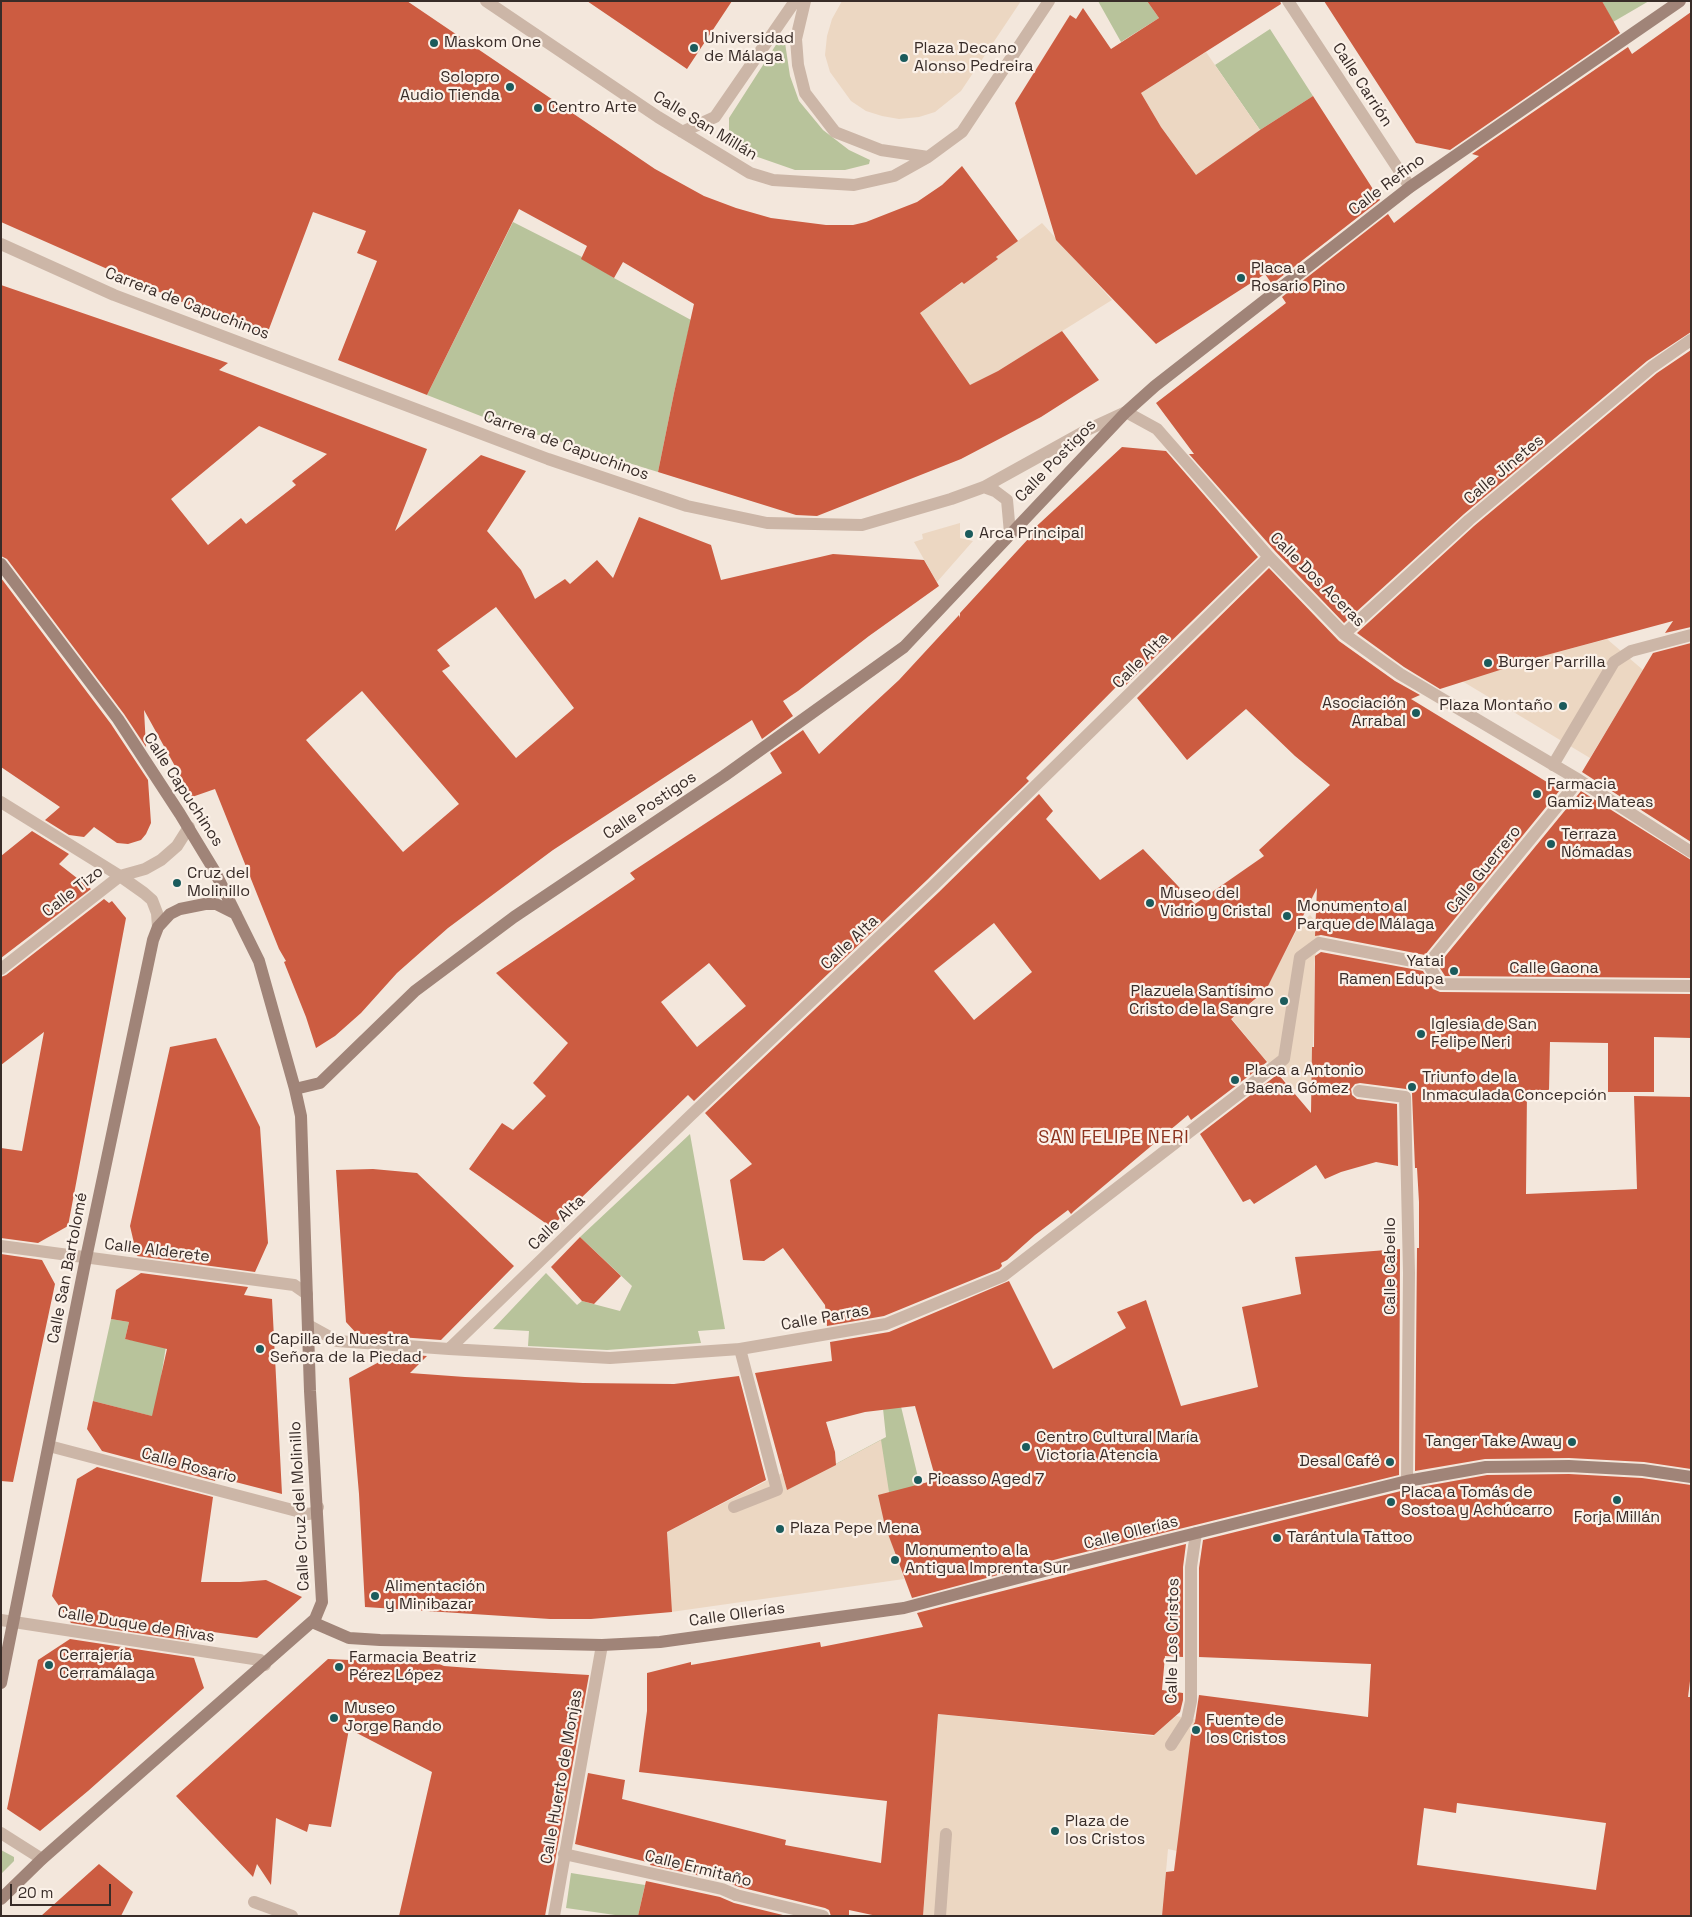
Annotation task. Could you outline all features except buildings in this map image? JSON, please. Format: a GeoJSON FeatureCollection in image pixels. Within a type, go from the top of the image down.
{"type":"FeatureCollection","features":[{"type":"Feature","properties":{"kind":"street","name":"Calle San Millán"},"geometry":{"type":"LineString","coordinates":[[486,1],[682,132],[750,173],[773,180],[854,185],[894,176],[928,157],[962,132],[1049,1]]}},
{"type":"Feature","properties":{"kind":"street"},"geometry":{"type":"LineString","coordinates":[[682,132],[715,117],[795,1]]}},
{"type":"Feature","properties":{"kind":"street"},"geometry":{"type":"LineString","coordinates":[[805,1],[796,39],[798,65],[805,93],[836,132],[881,150],[928,157]]}},
{"type":"Feature","properties":{"kind":"street","name":"Calle Carrión"},"geometry":{"type":"LineString","coordinates":[[1288,1],[1410,187]]}},
{"type":"Feature","properties":{"kind":"street","name":"Calle Refino"},"geometry":{"type":"LineString","coordinates":[[1126,412],[1155,386],[1410,187],[1680,1]]}},
{"type":"Feature","properties":{"kind":"street","name":"Carrera de Capuchinos"},"geometry":{"type":"LineString","coordinates":[[1,244],[114,295],[548,459],[688,506],[768,523],[862,525],[984,487],[1088,430],[1126,412]]}},
{"type":"Feature","properties":{"kind":"street","name":"Calle Jinetes"},"geometry":{"type":"LineString","coordinates":[[1344,634],[1470,520],[1652,367],[1691,340]]}},
{"type":"Feature","properties":{"kind":"street","name":"Calle Postigos"},"geometry":{"type":"LineString","coordinates":[[295,1090],[320,1083],[415,991],[514,917],[724,776],[904,647],[1126,412]]}},
{"type":"Feature","properties":{"kind":"street","name":"Calle Dos Aceras"},"geometry":{"type":"LineString","coordinates":[[1126,412],[1157,429],[1270,557],[1344,634],[1400,674],[1579,780],[1691,852]]}},
{"type":"Feature","properties":{"kind":"street","name":"Calle Postigos"},"geometry":{"type":"LineString","coordinates":[[984,487],[995,490],[1007,500],[1010,533]]}},
{"type":"Feature","properties":{"kind":"street","name":"Calle Alta"},"geometry":{"type":"LineString","coordinates":[[449,1349],[690,1116],[940,880],[1270,557]]}},
{"type":"Feature","properties":{"kind":"street","name":"Calle Capuchinos"},"geometry":{"type":"LineString","coordinates":[[1,564],[118,719],[214,870],[259,961],[295,1090]]}},
{"type":"Feature","properties":{"kind":"street"},"geometry":{"type":"LineString","coordinates":[[1553,765],[1614,662],[1631,651],[1691,635]]}},
{"type":"Feature","properties":{"kind":"street","name":"Calle Guerrero"},"geometry":{"type":"LineString","coordinates":[[1428,964],[1579,780]]}},
{"type":"Feature","properties":{"kind":"street","name":"Calle San Bartolomé"},"geometry":{"type":"LineString","coordinates":[[1,802],[120,876],[152,900],[157,913],[158,927],[148,963],[86,1258],[49,1446],[8,1622],[1,1683]]}},
{"type":"Feature","properties":{"kind":"street","name":"Calle Tizo"},"geometry":{"type":"LineString","coordinates":[[1,969],[120,876],[145,868],[161,860],[177,846],[188,828]]}},
{"type":"Feature","properties":{"kind":"street"},"geometry":{"type":"LineString","coordinates":[[158,927],[170,914],[180,909],[198,905],[216,904],[236,914]]}},
{"type":"Feature","properties":{"kind":"street","name":"Calle Parras"},"geometry":{"type":"LineString","coordinates":[[308,1325],[337,1341],[610,1358],[740,1350],[886,1324],[1003,1276],[1284,1059],[1300,956],[1319,943],[1428,964]]}},
{"type":"Feature","properties":{"kind":"street","name":"Calle Gaona"},"geometry":{"type":"LineString","coordinates":[[1428,964],[1440,984],[1691,986]]}},
{"type":"Feature","properties":{"kind":"street","name":"Calle Cruz del Molinillo"},"geometry":{"type":"LineString","coordinates":[[1,1899],[42,1859],[312,1622],[322,1602],[310,1391],[301,1116],[295,1090]]}},
{"type":"Feature","properties":{"kind":"street","name":"Calle Cabello"},"geometry":{"type":"LineString","coordinates":[[1359,1091],[1405,1097],[1409,1273],[1407,1480]]}},
{"type":"Feature","properties":{"kind":"street","name":"Calle Alderete"},"geometry":{"type":"LineString","coordinates":[[1,1246],[294,1285],[307,1294]]}},
{"type":"Feature","properties":{"kind":"street"},"geometry":{"type":"LineString","coordinates":[[734,1507],[777,1490],[740,1350]]}},
{"type":"Feature","properties":{"kind":"street","name":"Calle Rosario"},"geometry":{"type":"LineString","coordinates":[[49,1446],[308,1514],[314,1513],[318,1507]]}},
{"type":"Feature","properties":{"kind":"street","name":"Calle Ollerías"},"geometry":{"type":"LineString","coordinates":[[312,1622],[349,1638],[602,1645],[660,1642],[904,1608],[1407,1480],[1486,1468],[1513,1466],[1569,1466],[1643,1470],[1691,1477]]}},
{"type":"Feature","properties":{"kind":"street","name":"Calle Los Cristos"},"geometry":{"type":"LineString","coordinates":[[1171,1746],[1187,1720],[1191,1701],[1190,1567],[1196,1533]]}},
{"type":"Feature","properties":{"kind":"street","name":"Calle Duque de Rivas"},"geometry":{"type":"LineString","coordinates":[[8,1622],[260,1660],[265,1665]]}},
{"type":"Feature","properties":{"kind":"street","name":"Calle Huerto de Monjas"},"geometry":{"type":"LineString","coordinates":[[554,1916],[602,1645]]}},
{"type":"Feature","properties":{"kind":"street"},"geometry":{"type":"LineString","coordinates":[[1,1833],[42,1859]]}},
{"type":"Feature","properties":{"kind":"street"},"geometry":{"type":"LineString","coordinates":[[940,1916],[946,1834]]}},
{"type":"Feature","properties":{"kind":"street","name":"Calle Ermitaño"},"geometry":{"type":"LineString","coordinates":[[564,1854],[722,1889],[736,1896],[824,1916]]}},
{"type":"Feature","properties":{"kind":"street"},"geometry":{"type":"LineString","coordinates":[[254,1902],[292,1916]]}},
{"type":"Feature","properties":{"kind":"green space"},"geometry":{"type":"Polygon","coordinates":[[[1098,1],[1147,1],[1159,18],[1121,42],[1098,1]]]}},
{"type":"Feature","properties":{"kind":"green space"},"geometry":{"type":"Polygon","coordinates":[[[1602,1],[1649,1],[1613,22],[1602,1]]]}},
{"type":"Feature","properties":{"kind":"green space"},"geometry":{"type":"Polygon","coordinates":[[[1270,29],[1313,96],[1260,130],[1215,65],[1270,29]]]}},
{"type":"Feature","properties":{"kind":"green space"},"geometry":{"type":"Polygon","coordinates":[[[784,36],[790,76],[799,101],[823,130],[849,150],[870,160],[869,164],[845,170],[795,170],[752,155],[734,145],[729,131],[729,118],[781,37],[784,36]]]}},
{"type":"Feature","properties":{"kind":"green space"},"geometry":{"type":"Polygon","coordinates":[[[513,222],[582,257],[614,278],[691,320],[658,472],[496,422],[427,395],[513,222]]]}},
{"type":"Feature","properties":{"kind":"green space"},"geometry":{"type":"Polygon","coordinates":[[[690,1134],[725,1329],[698,1331],[701,1343],[607,1350],[528,1346],[529,1331],[493,1329],[546,1273],[577,1305],[582,1301],[620,1311],[632,1286],[580,1237],[690,1134]]]}},
{"type":"Feature","properties":{"kind":"green space"},"geometry":{"type":"Polygon","coordinates":[[[111,1319],[129,1322],[125,1339],[166,1346],[161,1377],[172,1380],[163,1419],[93,1401],[111,1319]]]}},
{"type":"Feature","properties":{"kind":"green space"},"geometry":{"type":"Polygon","coordinates":[[[898,1394],[922,1494],[787,1490],[886,1437],[882,1399],[898,1394]]]}},
{"type":"Feature","properties":{"kind":"green space"},"geometry":{"type":"Polygon","coordinates":[[[1,1850],[14,1857],[14,1861],[1,1874],[1,1850]]]}},
{"type":"Feature","properties":{"kind":"green space"},"geometry":{"type":"Polygon","coordinates":[[[571,1873],[645,1885],[638,1916],[622,1916],[566,1908],[571,1873]]]}},
{"type":"Feature","properties":{"kind":"shaded area","name":"Plaza Decano Alonso Pedreira"},"geometry":{"type":"Polygon","coordinates":[[[842,1],[1021,1],[961,91],[935,112],[919,117],[899,119],[866,111],[851,101],[830,72],[825,55],[827,36],[832,19],[842,1]]]}},
{"type":"Feature","properties":{"kind":"shaded area"},"geometry":{"type":"Polygon","coordinates":[[[1206,52],[1260,130],[1181,187],[1189,165],[1161,127],[1141,93],[1206,52]]]}},
{"type":"Feature","properties":{"kind":"shaded area"},"geometry":{"type":"Polygon","coordinates":[[[1042,223],[1112,300],[998,371],[968,387],[960,370],[919,312],[997,259],[996,257],[1042,223]]]}},
{"type":"Feature","properties":{"kind":"shaded area"},"geometry":{"type":"Polygon","coordinates":[[[960,523],[960,538],[973,541],[937,582],[914,542],[923,539],[922,534],[960,523]]]}},
{"type":"Feature","properties":{"kind":"shaded area","name":"Plaza Montaño"},"geometry":{"type":"Polygon","coordinates":[[[1607,639],[1643,670],[1590,758],[1462,681],[1527,660],[1607,639]]]}},
{"type":"Feature","properties":{"kind":"shaded area","name":"Plazuela Santísimo Cristo de la Sangre"},"geometry":{"type":"Polygon","coordinates":[[[1310,915],[1321,928],[1314,963],[1311,1092],[1293,1089],[1263,1057],[1232,1019],[1265,991],[1300,924],[1310,915]]]}},
{"type":"Feature","properties":{"kind":"shaded area","name":"Plaza Pepe Mena"},"geometry":{"type":"Polygon","coordinates":[[[881,1440],[889,1492],[885,1523],[904,1579],[671,1612],[667,1532],[782,1473],[787,1490],[881,1440]]]}},
{"type":"Feature","properties":{"kind":"shaded area","name":"Plaza de los Cristos"},"geometry":{"type":"Polygon","coordinates":[[[938,1714],[1153,1736],[1176,1716],[1203,1721],[1177,1851],[1168,1849],[1162,1916],[923,1916],[938,1714]]]}},
{"type":"Feature","properties":{"kind":"place","name":"Maskom One"},"geometry":{"type":"Point","coordinates":[434,43]}},
{"type":"Feature","properties":{"kind":"place","name":"Universidad de Málaga"},"geometry":{"type":"Point","coordinates":[694,48]}},
{"type":"Feature","properties":{"kind":"place","name":"Plaza Decano Alonso Pedreira"},"geometry":{"type":"Point","coordinates":[904,58]}},
{"type":"Feature","properties":{"kind":"place","name":"Solopro Audio Tienda"},"geometry":{"type":"Point","coordinates":[510,87]}},
{"type":"Feature","properties":{"kind":"place","name":"Centro Arte"},"geometry":{"type":"Point","coordinates":[538,108]}},
{"type":"Feature","properties":{"kind":"place","name":"Placa a Rosario Pino"},"geometry":{"type":"Point","coordinates":[1241,278]}},
{"type":"Feature","properties":{"kind":"place","name":"Arca Principal"},"geometry":{"type":"Point","coordinates":[969,534]}},
{"type":"Feature","properties":{"kind":"place","name":"Burger Parrilla"},"geometry":{"type":"Point","coordinates":[1488,663]}},
{"type":"Feature","properties":{"kind":"place","name":"Plaza Montaño"},"geometry":{"type":"Point","coordinates":[1563,706]}},
{"type":"Feature","properties":{"kind":"place","name":"Asociación Arrabal"},"geometry":{"type":"Point","coordinates":[1416,713]}},
{"type":"Feature","properties":{"kind":"place","name":"Farmacia Gamiz Mateas"},"geometry":{"type":"Point","coordinates":[1537,794]}},
{"type":"Feature","properties":{"kind":"place","name":"Terraza Nómadas"},"geometry":{"type":"Point","coordinates":[1551,844]}},
{"type":"Feature","properties":{"kind":"place","name":"Cruz del Molinillo"},"geometry":{"type":"Point","coordinates":[177,883]}},
{"type":"Feature","properties":{"kind":"place","name":"Museo del Vidrio y Cristal"},"geometry":{"type":"Point","coordinates":[1150,903]}},
{"type":"Feature","properties":{"kind":"place","name":"Monumento al Parque de Málaga"},"geometry":{"type":"Point","coordinates":[1287,916]}},
{"type":"Feature","properties":{"kind":"place","name":"Yatai Ramen Edupa"},"geometry":{"type":"Point","coordinates":[1454,971]}},
{"type":"Feature","properties":{"kind":"place","name":"Plazuela Santísimo Cristo de la Sangre"},"geometry":{"type":"Point","coordinates":[1284,1001]}},
{"type":"Feature","properties":{"kind":"place","name":"Iglesia de San Felipe Neri"},"geometry":{"type":"Point","coordinates":[1421,1034]}},
{"type":"Feature","properties":{"kind":"place","name":"Placa a Antonio Baena Gómez"},"geometry":{"type":"Point","coordinates":[1235,1080]}},
{"type":"Feature","properties":{"kind":"place","name":"Triunfo de la Inmaculada Concepción"},"geometry":{"type":"Point","coordinates":[1412,1087]}},
{"type":"Feature","properties":{"kind":"place","name":"Capilla de Nuestra Señora de la Piedad"},"geometry":{"type":"Point","coordinates":[260,1349]}},
{"type":"Feature","properties":{"kind":"place","name":"Tanger Take Away"},"geometry":{"type":"Point","coordinates":[1572,1442]}},
{"type":"Feature","properties":{"kind":"place","name":"Centro Cultural María Victoria Atencia"},"geometry":{"type":"Point","coordinates":[1026,1447]}},
{"type":"Feature","properties":{"kind":"place","name":"Desal Café"},"geometry":{"type":"Point","coordinates":[1390,1462]}},
{"type":"Feature","properties":{"kind":"place","name":"Picasso Aged 7"},"geometry":{"type":"Point","coordinates":[918,1480]}},
{"type":"Feature","properties":{"kind":"place","name":"Forja Millán"},"geometry":{"type":"Point","coordinates":[1617,1500]}},
{"type":"Feature","properties":{"kind":"place","name":"Placa a Tomás de Sostoa y Achúcarro"},"geometry":{"type":"Point","coordinates":[1391,1502]}},
{"type":"Feature","properties":{"kind":"place","name":"Plaza Pepe Mena"},"geometry":{"type":"Point","coordinates":[780,1529]}},
{"type":"Feature","properties":{"kind":"place","name":"Tarántula Tattoo"},"geometry":{"type":"Point","coordinates":[1277,1538]}},
{"type":"Feature","properties":{"kind":"place","name":"Monumento a la Antigua Imprenta Sur"},"geometry":{"type":"Point","coordinates":[895,1560]}},
{"type":"Feature","properties":{"kind":"place","name":"Alimentación y Minibazar"},"geometry":{"type":"Point","coordinates":[375,1596]}},
{"type":"Feature","properties":{"kind":"place","name":"Cerrajería Cerramálaga"},"geometry":{"type":"Point","coordinates":[49,1665]}},
{"type":"Feature","properties":{"kind":"place","name":"Farmacia Beatriz Pérez López"},"geometry":{"type":"Point","coordinates":[339,1667]}},
{"type":"Feature","properties":{"kind":"place","name":"Museo Jorge Rando"},"geometry":{"type":"Point","coordinates":[334,1718]}},
{"type":"Feature","properties":{"kind":"place","name":"Fuente de los Cristos"},"geometry":{"type":"Point","coordinates":[1196,1730]}},
{"type":"Feature","properties":{"kind":"place","name":"Plaza de los Cristos"},"geometry":{"type":"Point","coordinates":[1055,1831]}},
{"type":"Feature","properties":{"kind":"district","name":"SAN FELIPE NERI"},"geometry":{"type":"Point","coordinates":[1114,1138]}}]}
